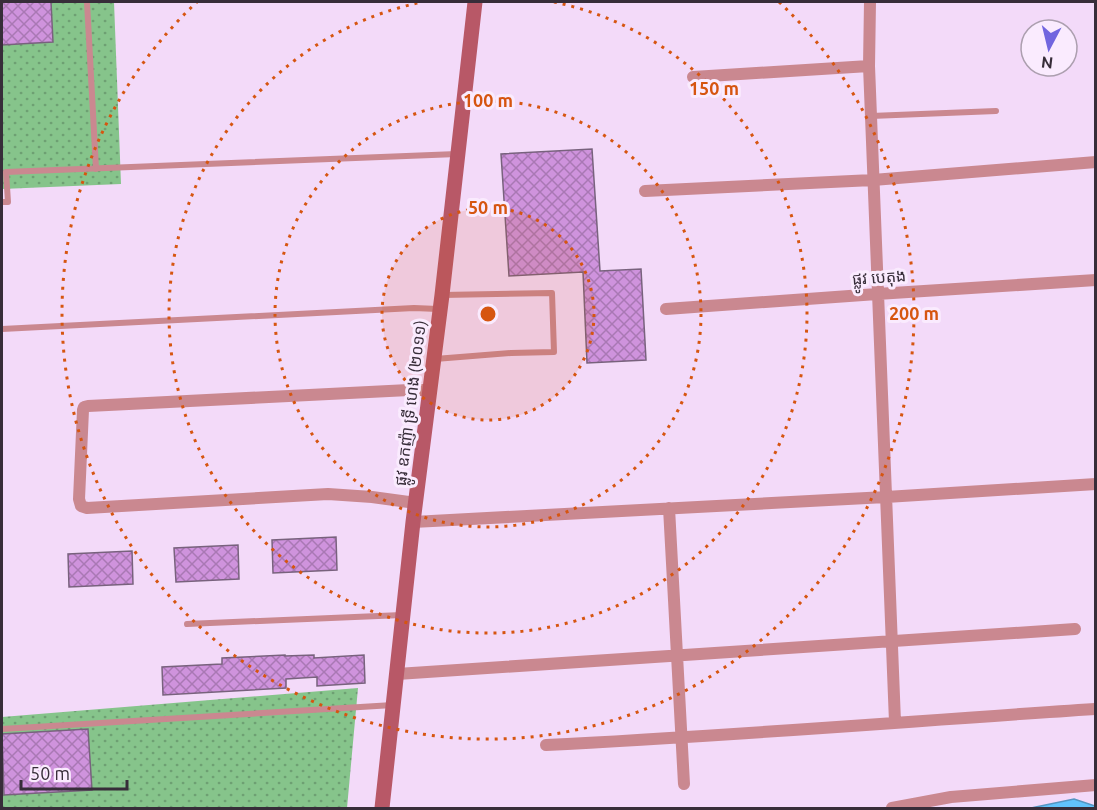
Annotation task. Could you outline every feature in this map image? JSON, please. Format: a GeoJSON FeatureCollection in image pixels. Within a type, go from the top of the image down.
{"type":"FeatureCollection","features":[{"type":"Feature","properties":{"kind":"main road","name":"ផ្លូវ ឧកញ៉ា ទ្រី ហេង (២០១១)"},"geometry":{"type":"LineString","coordinates":[[382,808],[413,522],[475,2]]}},
{"type":"Feature","properties":{"kind":"street"},"geometry":{"type":"LineString","coordinates":[[870,2],[869,66],[895,723]]}},
{"type":"Feature","properties":{"kind":"street"},"geometry":{"type":"LineString","coordinates":[[693,76],[869,66]]}},
{"type":"Feature","properties":{"kind":"street"},"geometry":{"type":"LineString","coordinates":[[645,191],[873,180],[1095,162]]}},
{"type":"Feature","properties":{"kind":"street","name":"ផ្លូវ បេតុង"},"geometry":{"type":"LineString","coordinates":[[666,309],[1095,280]]}},
{"type":"Feature","properties":{"kind":"street"},"geometry":{"type":"LineString","coordinates":[[416,503],[328,494],[87,508],[81,506],[79,499],[83,410],[88,406],[430,390]]}},
{"type":"Feature","properties":{"kind":"street"},"geometry":{"type":"LineString","coordinates":[[413,522],[1095,484]]}},
{"type":"Feature","properties":{"kind":"street"},"geometry":{"type":"LineString","coordinates":[[669,508],[684,784]]}},
{"type":"Feature","properties":{"kind":"street"},"geometry":{"type":"LineString","coordinates":[[397,674],[1074,629]]}},
{"type":"Feature","properties":{"kind":"street"},"geometry":{"type":"LineString","coordinates":[[546,745],[682,739],[1095,709]]}},
{"type":"Feature","properties":{"kind":"street"},"geometry":{"type":"LineString","coordinates":[[892,808],[951,797],[1095,785]]}},
{"type":"Feature","properties":{"kind":"lane"},"geometry":{"type":"LineString","coordinates":[[87,2],[96,169]]}},
{"type":"Feature","properties":{"kind":"lane"},"geometry":{"type":"LineString","coordinates":[[871,116],[996,111]]}},
{"type":"Feature","properties":{"kind":"lane"},"geometry":{"type":"LineString","coordinates":[[2,202],[8,202],[6,172],[457,154]]}},
{"type":"Feature","properties":{"kind":"lane"},"geometry":{"type":"LineString","coordinates":[[2,329],[414,308],[471,295],[552,293],[554,352],[434,358]]}},
{"type":"Feature","properties":{"kind":"lane"},"geometry":{"type":"LineString","coordinates":[[187,624],[403,615]]}},
{"type":"Feature","properties":{"kind":"lane"},"geometry":{"type":"LineString","coordinates":[[2,729],[393,705]]}},
{"type":"Feature","properties":{"kind":"green space"},"geometry":{"type":"Polygon","coordinates":[[[2,2],[114,2],[121,184],[2,189],[2,2]]]}},
{"type":"Feature","properties":{"kind":"green space"},"geometry":{"type":"Polygon","coordinates":[[[358,688],[347,808],[2,808],[2,717],[358,688]]]}},
{"type":"Feature","properties":{"kind":"water"},"geometry":{"type":"Polygon","coordinates":[[[1074,799],[1095,806],[1095,808],[1031,808],[1074,799]]]}},
{"type":"Feature","properties":{"kind":"building"},"geometry":{"type":"Polygon","coordinates":[[[2,2],[51,2],[53,42],[2,45],[2,2]]]}},
{"type":"Feature","properties":{"kind":"building"},"geometry":{"type":"Polygon","coordinates":[[[592,149],[600,271],[641,269],[646,360],[587,363],[583,272],[509,276],[501,154],[592,149]]]}},
{"type":"Feature","properties":{"kind":"building"},"geometry":{"type":"Polygon","coordinates":[[[336,537],[337,570],[273,573],[272,540],[336,537]]]}},
{"type":"Feature","properties":{"kind":"building"},"geometry":{"type":"Polygon","coordinates":[[[238,545],[239,579],[176,582],[174,548],[238,545]]]}},
{"type":"Feature","properties":{"kind":"building"},"geometry":{"type":"Polygon","coordinates":[[[132,551],[133,584],[69,587],[68,554],[132,551]]]}},
{"type":"Feature","properties":{"kind":"building"},"geometry":{"type":"Polygon","coordinates":[[[314,655],[314,658],[364,655],[365,683],[317,686],[317,677],[286,679],[286,688],[163,695],[162,667],[222,664],[222,658],[314,655]]]}},
{"type":"Feature","properties":{"kind":"building"},"geometry":{"type":"Polygon","coordinates":[[[88,729],[92,790],[4,795],[2,734],[88,729]]]}}]}
